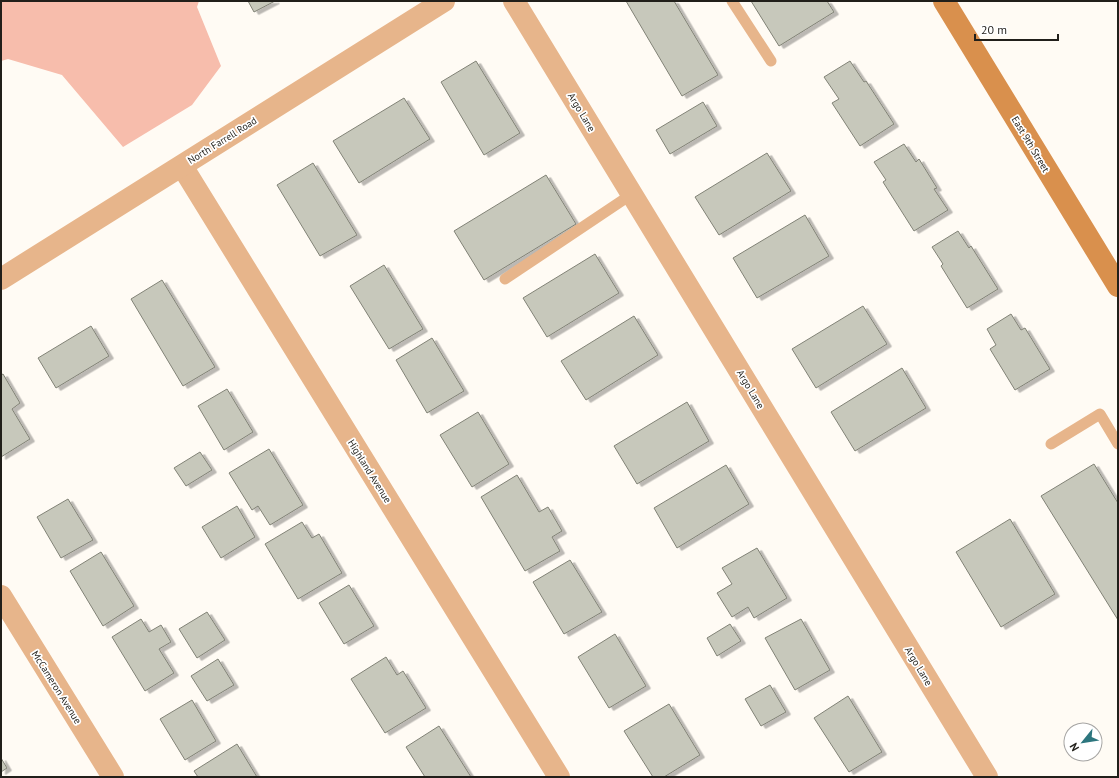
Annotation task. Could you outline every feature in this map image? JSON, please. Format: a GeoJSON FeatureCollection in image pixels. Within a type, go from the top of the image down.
{"type":"FeatureCollection","features":[{"type":"Feature","properties":{"kind":"main road","name":"East 9th Street"},"geometry":{"type":"LineString","coordinates":[[944,1],[1118,286]]}},
{"type":"Feature","properties":{"kind":"street","name":"North Farrell Road"},"geometry":{"type":"LineString","coordinates":[[1,279],[444,1]]}},
{"type":"Feature","properties":{"kind":"street","name":"Argo Lane"},"geometry":{"type":"LineString","coordinates":[[514,1],[987,777]]}},
{"type":"Feature","properties":{"kind":"street","name":"Highland Avenue"},"geometry":{"type":"LineString","coordinates":[[182,166],[559,777]]}},
{"type":"Feature","properties":{"kind":"street","name":"McCameron Avenue"},"geometry":{"type":"LineString","coordinates":[[1,596],[113,777]]}},
{"type":"Feature","properties":{"kind":"lane"},"geometry":{"type":"LineString","coordinates":[[732,1],[771,61]]}},
{"type":"Feature","properties":{"kind":"lane"},"geometry":{"type":"LineString","coordinates":[[505,279],[632,194]]}},
{"type":"Feature","properties":{"kind":"lane"},"geometry":{"type":"LineString","coordinates":[[1051,444],[1100,414],[1118,444]]}},
{"type":"Feature","properties":{"kind":"shaded area"},"geometry":{"type":"Polygon","coordinates":[[[1,1],[199,1],[197,7],[221,66],[192,105],[123,147],[62,75],[8,59],[1,61],[1,1]]]}},
{"type":"Feature","properties":{"kind":"building"},"geometry":{"type":"Polygon","coordinates":[[[248,1],[275,1],[254,12],[248,1]]]}},
{"type":"Feature","properties":{"kind":"building"},"geometry":{"type":"Polygon","coordinates":[[[626,1],[674,1],[718,75],[682,96],[626,1]]]}},
{"type":"Feature","properties":{"kind":"building"},"geometry":{"type":"Polygon","coordinates":[[[751,1],[827,1],[834,12],[779,46],[751,1]]]}},
{"type":"Feature","properties":{"kind":"building"},"geometry":{"type":"Polygon","coordinates":[[[476,61],[520,133],[484,155],[441,82],[476,61]]]}},
{"type":"Feature","properties":{"kind":"building"},"geometry":{"type":"Polygon","coordinates":[[[850,61],[864,82],[866,81],[894,124],[860,146],[832,103],[839,99],[824,77],[850,61]]]}},
{"type":"Feature","properties":{"kind":"building"},"geometry":{"type":"Polygon","coordinates":[[[404,98],[430,139],[359,183],[333,141],[404,98]]]}},
{"type":"Feature","properties":{"kind":"building"},"geometry":{"type":"Polygon","coordinates":[[[703,102],[717,126],[670,154],[656,130],[703,102]]]}},
{"type":"Feature","properties":{"kind":"building"},"geometry":{"type":"Polygon","coordinates":[[[904,144],[916,162],[919,159],[937,188],[934,189],[948,210],[914,231],[883,182],[886,180],[874,162],[904,144]]]}},
{"type":"Feature","properties":{"kind":"building"},"geometry":{"type":"Polygon","coordinates":[[[767,153],[791,191],[719,235],[695,197],[767,153]]]}},
{"type":"Feature","properties":{"kind":"building"},"geometry":{"type":"Polygon","coordinates":[[[313,163],[357,235],[320,256],[277,185],[313,163]]]}},
{"type":"Feature","properties":{"kind":"building"},"geometry":{"type":"Polygon","coordinates":[[[546,175],[576,224],[484,280],[454,231],[546,175]]]}},
{"type":"Feature","properties":{"kind":"building"},"geometry":{"type":"Polygon","coordinates":[[[805,215],[829,256],[757,298],[733,258],[805,215]]]}},
{"type":"Feature","properties":{"kind":"building"},"geometry":{"type":"Polygon","coordinates":[[[958,231],[969,248],[971,246],[998,289],[967,308],[941,266],[943,264],[932,247],[958,231]]]}},
{"type":"Feature","properties":{"kind":"building"},"geometry":{"type":"Polygon","coordinates":[[[595,254],[619,293],[547,337],[523,298],[595,254]]]}},
{"type":"Feature","properties":{"kind":"building"},"geometry":{"type":"Polygon","coordinates":[[[384,265],[423,329],[389,349],[350,286],[384,265]]]}},
{"type":"Feature","properties":{"kind":"building"},"geometry":{"type":"Polygon","coordinates":[[[162,280],[215,367],[183,386],[131,299],[162,280]]]}},
{"type":"Feature","properties":{"kind":"building"},"geometry":{"type":"Polygon","coordinates":[[[863,306],[887,344],[816,388],[792,349],[863,306]]]}},
{"type":"Feature","properties":{"kind":"building"},"geometry":{"type":"Polygon","coordinates":[[[1011,314],[1021,330],[1025,328],[1050,369],[1015,390],[990,349],[996,345],[987,329],[1011,314]]]}},
{"type":"Feature","properties":{"kind":"building"},"geometry":{"type":"Polygon","coordinates":[[[634,316],[658,355],[586,400],[561,361],[634,316]]]}},
{"type":"Feature","properties":{"kind":"building"},"geometry":{"type":"Polygon","coordinates":[[[91,326],[109,356],[56,388],[38,358],[91,326]]]}},
{"type":"Feature","properties":{"kind":"building"},"geometry":{"type":"Polygon","coordinates":[[[432,338],[464,391],[427,413],[396,360],[432,338]]]}},
{"type":"Feature","properties":{"kind":"building"},"geometry":{"type":"Polygon","coordinates":[[[902,368],[926,408],[855,451],[831,412],[902,368]]]}},
{"type":"Feature","properties":{"kind":"building"},"geometry":{"type":"Polygon","coordinates":[[[3,374],[20,403],[12,409],[30,439],[1,457],[1,375],[3,374]]]}},
{"type":"Feature","properties":{"kind":"building"},"geometry":{"type":"Polygon","coordinates":[[[227,389],[253,432],[224,450],[198,406],[227,389]]]}},
{"type":"Feature","properties":{"kind":"building"},"geometry":{"type":"Polygon","coordinates":[[[687,402],[709,441],[637,484],[614,446],[687,402]]]}},
{"type":"Feature","properties":{"kind":"building"},"geometry":{"type":"Polygon","coordinates":[[[478,412],[509,464],[472,487],[440,435],[478,412]]]}},
{"type":"Feature","properties":{"kind":"building"},"geometry":{"type":"Polygon","coordinates":[[[269,449],[303,505],[270,525],[258,506],[252,510],[229,473],[269,449]]]}},
{"type":"Feature","properties":{"kind":"building"},"geometry":{"type":"Polygon","coordinates":[[[200,452],[212,470],[186,486],[174,468],[200,452]]]}},
{"type":"Feature","properties":{"kind":"building"},"geometry":{"type":"Polygon","coordinates":[[[1094,464],[1118,503],[1118,620],[1041,496],[1094,464]]]}},
{"type":"Feature","properties":{"kind":"building"},"geometry":{"type":"Polygon","coordinates":[[[726,465],[749,504],[677,548],[654,508],[726,465]]]}},
{"type":"Feature","properties":{"kind":"building"},"geometry":{"type":"Polygon","coordinates":[[[517,475],[539,512],[548,507],[562,531],[552,537],[560,551],[525,571],[481,497],[517,475]]]}},
{"type":"Feature","properties":{"kind":"building"},"geometry":{"type":"Polygon","coordinates":[[[68,499],[93,540],[61,558],[37,517],[68,499]]]}},
{"type":"Feature","properties":{"kind":"building"},"geometry":{"type":"Polygon","coordinates":[[[237,506],[255,537],[221,558],[202,527],[237,506]]]}},
{"type":"Feature","properties":{"kind":"building"},"geometry":{"type":"Polygon","coordinates":[[[1010,519],[1055,594],[1001,627],[956,552],[1010,519]]]}},
{"type":"Feature","properties":{"kind":"building"},"geometry":{"type":"Polygon","coordinates":[[[302,522],[312,538],[319,534],[342,573],[298,599],[265,544],[302,522]]]}},
{"type":"Feature","properties":{"kind":"building"},"geometry":{"type":"Polygon","coordinates":[[[757,548],[787,598],[754,618],[748,607],[732,617],[717,593],[732,584],[722,568],[757,548]]]}},
{"type":"Feature","properties":{"kind":"building"},"geometry":{"type":"Polygon","coordinates":[[[101,552],[134,606],[103,626],[70,571],[101,552]]]}},
{"type":"Feature","properties":{"kind":"building"},"geometry":{"type":"Polygon","coordinates":[[[570,560],[602,612],[564,634],[533,582],[570,560]]]}},
{"type":"Feature","properties":{"kind":"building"},"geometry":{"type":"Polygon","coordinates":[[[349,585],[374,626],[344,644],[319,603],[349,585]]]}},
{"type":"Feature","properties":{"kind":"building"},"geometry":{"type":"Polygon","coordinates":[[[207,612],[225,640],[197,658],[179,629],[207,612]]]}},
{"type":"Feature","properties":{"kind":"building"},"geometry":{"type":"Polygon","coordinates":[[[141,619],[149,632],[161,625],[171,642],[159,649],[174,673],[145,691],[112,637],[141,619]]]}},
{"type":"Feature","properties":{"kind":"building"},"geometry":{"type":"Polygon","coordinates":[[[801,619],[830,670],[795,690],[765,638],[801,619]]]}},
{"type":"Feature","properties":{"kind":"building"},"geometry":{"type":"Polygon","coordinates":[[[730,624],[741,641],[717,656],[707,638],[730,624]]]}},
{"type":"Feature","properties":{"kind":"building"},"geometry":{"type":"Polygon","coordinates":[[[615,634],[646,686],[609,708],[578,657],[615,634]]]}},
{"type":"Feature","properties":{"kind":"building"},"geometry":{"type":"Polygon","coordinates":[[[386,657],[397,675],[403,671],[426,708],[385,733],[351,679],[386,657]]]}},
{"type":"Feature","properties":{"kind":"building"},"geometry":{"type":"Polygon","coordinates":[[[218,659],[234,685],[207,701],[191,676],[218,659]]]}},
{"type":"Feature","properties":{"kind":"building"},"geometry":{"type":"Polygon","coordinates":[[[770,685],[786,712],[761,726],[745,699],[770,685]]]}},
{"type":"Feature","properties":{"kind":"building"},"geometry":{"type":"Polygon","coordinates":[[[848,696],[882,752],[849,772],[814,718],[848,696]]]}},
{"type":"Feature","properties":{"kind":"building"},"geometry":{"type":"Polygon","coordinates":[[[192,700],[216,741],[185,760],[160,719],[192,700]]]}},
{"type":"Feature","properties":{"kind":"building"},"geometry":{"type":"Polygon","coordinates":[[[669,704],[700,755],[664,777],[653,777],[624,731],[669,704]]]}},
{"type":"Feature","properties":{"kind":"building"},"geometry":{"type":"Polygon","coordinates":[[[439,726],[471,777],[425,777],[406,747],[439,726]]]}},
{"type":"Feature","properties":{"kind":"building"},"geometry":{"type":"Polygon","coordinates":[[[237,744],[257,777],[198,777],[194,771],[237,744]]]}},
{"type":"Feature","properties":{"kind":"building"},"geometry":{"type":"Polygon","coordinates":[[[1,758],[7,768],[1,772],[1,758]]]}}]}
